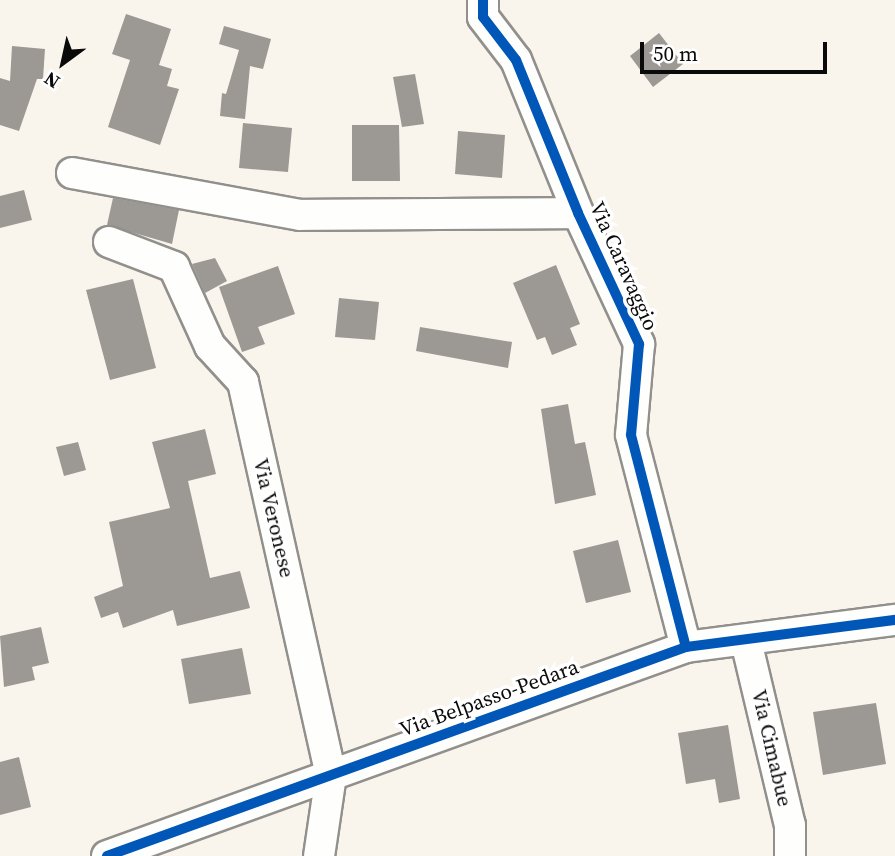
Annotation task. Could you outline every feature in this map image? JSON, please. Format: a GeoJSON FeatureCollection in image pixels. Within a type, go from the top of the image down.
{"type":"FeatureCollection","features":[{"type":"Feature","properties":{"kind":"street","name":"Via Caravaggio"},"geometry":{"type":"LineString","coordinates":[[483,0],[483,17],[516,60],[578,213],[639,344],[631,435],[685,648]]}},
{"type":"Feature","properties":{"kind":"street"},"geometry":{"type":"LineString","coordinates":[[72,173],[300,215],[578,213]]}},
{"type":"Feature","properties":{"kind":"street","name":"Via Veronese"},"geometry":{"type":"LineString","coordinates":[[109,242],[174,267],[210,345],[243,382],[331,775],[319,856]]}},
{"type":"Feature","properties":{"kind":"street","name":"Via Belpasso-Pedara"},"geometry":{"type":"LineString","coordinates":[[107,856],[685,648],[895,620]]}},
{"type":"Feature","properties":{"kind":"street","name":"Via Cimabue"},"geometry":{"type":"LineString","coordinates":[[747,641],[790,825],[790,856]]}},
{"type":"Feature","properties":{"kind":"building"},"geometry":{"type":"Polygon","coordinates":[[[126,14],[171,29],[159,65],[172,69],[167,86],[179,89],[160,145],[108,127],[130,60],[112,54],[126,14]]]}},
{"type":"Feature","properties":{"kind":"building"},"geometry":{"type":"Polygon","coordinates":[[[224,26],[271,39],[263,69],[250,66],[245,119],[220,116],[222,93],[226,94],[239,50],[219,44],[224,26]]]}},
{"type":"Feature","properties":{"kind":"building"},"geometry":{"type":"Polygon","coordinates":[[[659,33],[683,64],[653,87],[630,56],[659,33]]]}},
{"type":"Feature","properties":{"kind":"building"},"geometry":{"type":"Polygon","coordinates":[[[12,46],[45,49],[43,79],[37,79],[19,131],[0,125],[0,78],[10,81],[12,46]]]}},
{"type":"Feature","properties":{"kind":"building"},"geometry":{"type":"Polygon","coordinates":[[[415,74],[424,124],[402,127],[393,77],[415,74]]]}},
{"type":"Feature","properties":{"kind":"building"},"geometry":{"type":"Polygon","coordinates":[[[243,123],[292,128],[288,172],[239,168],[243,123]]]}},
{"type":"Feature","properties":{"kind":"building"},"geometry":{"type":"Polygon","coordinates":[[[352,125],[399,125],[400,181],[352,181],[352,125]]]}},
{"type":"Feature","properties":{"kind":"building"},"geometry":{"type":"Polygon","coordinates":[[[458,131],[505,135],[502,178],[455,174],[458,131]]]}},
{"type":"Feature","properties":{"kind":"building"},"geometry":{"type":"Polygon","coordinates":[[[24,190],[32,220],[0,228],[0,196],[24,190]]]}},
{"type":"Feature","properties":{"kind":"building"},"geometry":{"type":"Polygon","coordinates":[[[113,198],[179,210],[172,244],[107,225],[113,198]]]}},
{"type":"Feature","properties":{"kind":"building"},"geometry":{"type":"Polygon","coordinates":[[[215,258],[227,281],[205,293],[192,264],[215,258]]]}},
{"type":"Feature","properties":{"kind":"building"},"geometry":{"type":"Polygon","coordinates":[[[556,265],[580,324],[570,328],[577,345],[552,355],[545,337],[537,340],[513,283],[556,265]]]}},
{"type":"Feature","properties":{"kind":"building"},"geometry":{"type":"Polygon","coordinates":[[[278,266],[295,314],[258,327],[265,344],[242,352],[219,287],[278,266]]]}},
{"type":"Feature","properties":{"kind":"building"},"geometry":{"type":"Polygon","coordinates":[[[133,279],[156,368],[110,380],[86,290],[133,279]]]}},
{"type":"Feature","properties":{"kind":"building"},"geometry":{"type":"Polygon","coordinates":[[[339,298],[379,302],[375,340],[335,337],[339,298]]]}},
{"type":"Feature","properties":{"kind":"building"},"geometry":{"type":"Polygon","coordinates":[[[420,327],[512,342],[508,368],[416,351],[420,327]]]}},
{"type":"Feature","properties":{"kind":"building"},"geometry":{"type":"Polygon","coordinates":[[[568,404],[575,444],[585,442],[596,495],[555,504],[541,409],[568,404]]]}},
{"type":"Feature","properties":{"kind":"building"},"geometry":{"type":"Polygon","coordinates":[[[205,429],[216,474],[188,481],[210,578],[240,571],[250,608],[177,626],[173,610],[123,628],[118,612],[101,618],[94,597],[123,586],[109,522],[170,508],[152,442],[205,429]]]}},
{"type":"Feature","properties":{"kind":"building"},"geometry":{"type":"Polygon","coordinates":[[[78,442],[86,470],[64,476],[56,447],[78,442]]]}},
{"type":"Feature","properties":{"kind":"building"},"geometry":{"type":"Polygon","coordinates":[[[618,540],[631,592],[586,603],[573,551],[618,540]]]}},
{"type":"Feature","properties":{"kind":"building"},"geometry":{"type":"Polygon","coordinates":[[[41,627],[49,663],[32,667],[35,680],[4,687],[0,636],[41,627]]]}},
{"type":"Feature","properties":{"kind":"building"},"geometry":{"type":"Polygon","coordinates":[[[242,648],[251,694],[189,704],[181,659],[242,648]]]}},
{"type":"Feature","properties":{"kind":"building"},"geometry":{"type":"Polygon","coordinates":[[[876,703],[886,764],[823,775],[813,712],[876,703]]]}},
{"type":"Feature","properties":{"kind":"building"},"geometry":{"type":"Polygon","coordinates":[[[728,725],[740,799],[719,803],[715,779],[686,784],[678,733],[728,725]]]}},
{"type":"Feature","properties":{"kind":"building"},"geometry":{"type":"Polygon","coordinates":[[[19,757],[31,807],[0,815],[0,762],[19,757]]]}},
{"type":"Feature","properties":{"kind":"cycle path"},"geometry":{"type":"LineString","coordinates":[[483,0],[483,17],[516,60],[578,213],[639,344],[631,435],[686,647]]}},
{"type":"Feature","properties":{"kind":"cycle path"},"geometry":{"type":"LineString","coordinates":[[107,856],[686,647],[895,620]]}}]}
